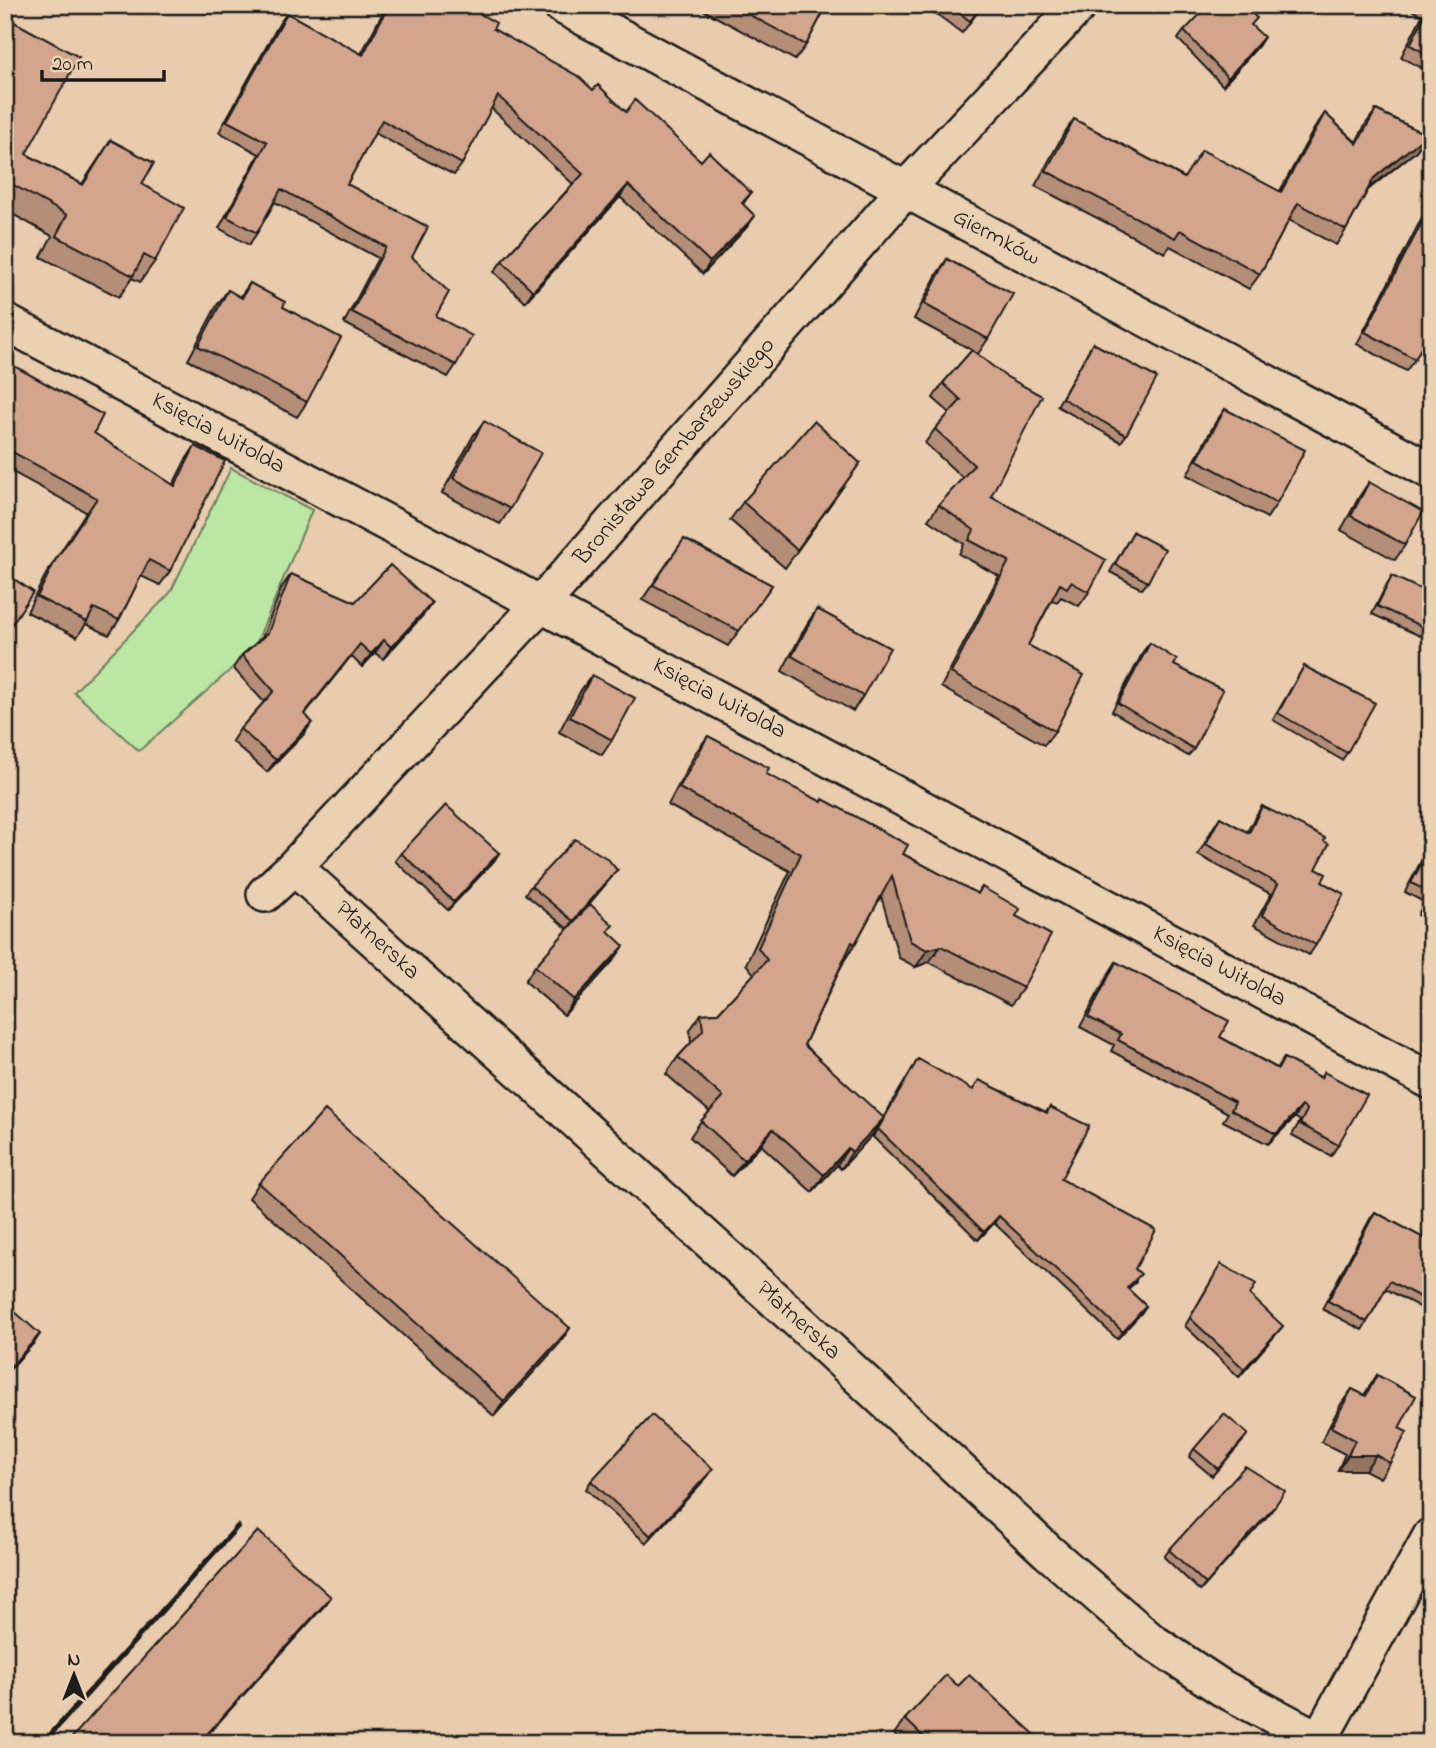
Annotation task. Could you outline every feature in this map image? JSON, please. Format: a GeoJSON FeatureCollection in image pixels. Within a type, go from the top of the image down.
{"type":"FeatureCollection","features":[{"type":"Feature","properties":{"kind":"street","name":"Giermków"},"geometry":{"type":"LineString","coordinates":[[561,5],[1429,466]]}},
{"type":"Feature","properties":{"kind":"street","name":"Bronisława Gembarzewskiego"},"geometry":{"type":"LineString","coordinates":[[265,894],[294,867],[541,604],[905,190],[1080,5]]}},
{"type":"Feature","properties":{"kind":"street","name":"Księcia Witolda"},"geometry":{"type":"LineString","coordinates":[[5,322],[541,604],[1431,1081]]}},
{"type":"Feature","properties":{"kind":"street","name":"Płatnerska"},"geometry":{"type":"LineString","coordinates":[[294,867],[1150,1642],[1222,1688],[1322,1741]]}},
{"type":"Feature","properties":{"kind":"street"},"geometry":{"type":"LineString","coordinates":[[1322,1741],[1431,1536]]}},
{"type":"Feature","properties":{"kind":"green space"},"geometry":{"type":"Polygon","coordinates":[[[231,468],[312,510],[254,649],[139,751],[74,692],[170,593],[231,468]]]}},
{"type":"Feature","properties":{"kind":"building"},"geometry":{"type":"Polygon","coordinates":[[[389,5],[464,5],[496,23],[493,29],[578,76],[593,90],[598,85],[626,112],[635,100],[701,161],[709,152],[751,193],[742,203],[755,216],[710,262],[628,185],[533,291],[502,261],[583,174],[498,96],[462,164],[382,120],[347,184],[428,227],[412,257],[449,292],[436,316],[472,336],[456,365],[352,312],[386,247],[281,189],[257,233],[227,217],[267,142],[227,121],[287,13],[363,55],[389,5]]]}},
{"type":"Feature","properties":{"kind":"building"},"geometry":{"type":"Polygon","coordinates":[[[731,5],[827,5],[806,45],[731,5]]]}},
{"type":"Feature","properties":{"kind":"building"},"geometry":{"type":"Polygon","coordinates":[[[949,5],[982,5],[970,21],[949,5]]]}},
{"type":"Feature","properties":{"kind":"building"},"geometry":{"type":"Polygon","coordinates":[[[1209,5],[1243,5],[1257,18],[1251,25],[1264,37],[1228,78],[1184,31],[1209,5]]]}},
{"type":"Feature","properties":{"kind":"building"},"geometry":{"type":"Polygon","coordinates":[[[1431,5],[1431,56],[1410,45],[1431,5]]]}},
{"type":"Feature","properties":{"kind":"building"},"geometry":{"type":"Polygon","coordinates":[[[5,17],[79,57],[26,154],[83,185],[111,140],[154,163],[142,184],[184,208],[155,261],[144,255],[133,276],[56,236],[67,215],[10,183],[5,192],[5,17]]]}},
{"type":"Feature","properties":{"kind":"building"},"geometry":{"type":"Polygon","coordinates":[[[1376,110],[1427,135],[1374,178],[1346,230],[1298,203],[1260,274],[1180,230],[1175,238],[1046,171],[1074,119],[1184,178],[1202,150],[1281,192],[1325,113],[1357,144],[1376,110]]]}},
{"type":"Feature","properties":{"kind":"building"},"geometry":{"type":"Polygon","coordinates":[[[1431,205],[1431,329],[1415,359],[1365,332],[1431,205]]]}},
{"type":"Feature","properties":{"kind":"building"},"geometry":{"type":"Polygon","coordinates":[[[947,259],[1013,294],[988,339],[924,304],[947,259]]]}},
{"type":"Feature","properties":{"kind":"building"},"geometry":{"type":"Polygon","coordinates":[[[250,283],[285,302],[283,307],[341,338],[307,402],[198,346],[228,290],[242,298],[250,283]]]}},
{"type":"Feature","properties":{"kind":"building"},"geometry":{"type":"Polygon","coordinates":[[[1093,343],[1157,378],[1126,435],[1062,398],[1093,343]]]}},
{"type":"Feature","properties":{"kind":"building"},"geometry":{"type":"Polygon","coordinates":[[[972,350],[1005,376],[1042,396],[991,496],[1106,560],[1089,592],[1071,582],[1067,588],[1060,584],[1028,645],[1084,675],[1055,731],[951,673],[1009,561],[969,540],[974,530],[939,505],[974,465],[935,429],[961,400],[943,383],[972,350]]]}},
{"type":"Feature","properties":{"kind":"building"},"geometry":{"type":"Polygon","coordinates":[[[5,361],[103,415],[94,433],[175,486],[195,446],[225,461],[170,571],[149,560],[119,620],[94,608],[87,622],[37,597],[55,561],[97,498],[5,448],[5,361]]]}},
{"type":"Feature","properties":{"kind":"building"},"geometry":{"type":"Polygon","coordinates":[[[1225,409],[1305,450],[1277,503],[1197,460],[1225,409]]]}},
{"type":"Feature","properties":{"kind":"building"},"geometry":{"type":"Polygon","coordinates":[[[484,421],[541,453],[510,509],[453,478],[484,421]]]}},
{"type":"Feature","properties":{"kind":"building"},"geometry":{"type":"Polygon","coordinates":[[[814,421],[860,463],[797,550],[743,502],[814,421]]]}},
{"type":"Feature","properties":{"kind":"building"},"geometry":{"type":"Polygon","coordinates":[[[1369,482],[1423,512],[1405,545],[1351,516],[1369,482]]]}},
{"type":"Feature","properties":{"kind":"building"},"geometry":{"type":"Polygon","coordinates":[[[1133,532],[1165,549],[1148,582],[1115,564],[1133,532]]]}},
{"type":"Feature","properties":{"kind":"building"},"geometry":{"type":"Polygon","coordinates":[[[684,539],[772,585],[739,631],[653,585],[684,539]]]}},
{"type":"Feature","properties":{"kind":"building"},"geometry":{"type":"Polygon","coordinates":[[[390,565],[432,603],[391,647],[384,640],[371,654],[360,644],[304,714],[312,722],[276,760],[240,729],[274,691],[242,655],[268,633],[291,574],[355,602],[390,565]]]}},
{"type":"Feature","properties":{"kind":"building"},"geometry":{"type":"Polygon","coordinates":[[[5,573],[33,592],[12,624],[5,618],[5,573]]]}},
{"type":"Feature","properties":{"kind":"building"},"geometry":{"type":"Polygon","coordinates":[[[1392,576],[1431,594],[1431,617],[1425,628],[1377,606],[1392,576]]]}},
{"type":"Feature","properties":{"kind":"building"},"geometry":{"type":"Polygon","coordinates":[[[817,609],[890,648],[863,696],[792,656],[817,609]]]}},
{"type":"Feature","properties":{"kind":"building"},"geometry":{"type":"Polygon","coordinates":[[[1150,643],[1177,660],[1174,665],[1223,690],[1194,749],[1118,703],[1150,643]]]}},
{"type":"Feature","properties":{"kind":"building"},"geometry":{"type":"Polygon","coordinates":[[[1304,666],[1375,703],[1347,753],[1278,713],[1304,666]]]}},
{"type":"Feature","properties":{"kind":"building"},"geometry":{"type":"Polygon","coordinates":[[[592,675],[635,698],[612,740],[570,717],[592,675]]]}},
{"type":"Feature","properties":{"kind":"building"},"geometry":{"type":"Polygon","coordinates":[[[708,736],[769,768],[766,774],[822,802],[823,799],[908,845],[903,854],[978,894],[982,887],[1003,899],[1020,909],[1016,916],[1051,935],[1023,988],[941,946],[927,950],[910,941],[892,876],[855,944],[852,942],[804,1045],[884,1118],[852,1152],[848,1148],[824,1175],[773,1129],[744,1160],[701,1121],[723,1097],[678,1057],[703,1030],[701,1014],[718,1013],[767,960],[758,948],[801,854],[679,788],[708,736]]]}},
{"type":"Feature","properties":{"kind":"building"},"geometry":{"type":"Polygon","coordinates":[[[446,805],[499,853],[454,902],[401,853],[446,805]]]}},
{"type":"Feature","properties":{"kind":"building"},"geometry":{"type":"Polygon","coordinates":[[[1262,806],[1325,838],[1324,841],[1329,844],[1316,869],[1326,874],[1322,882],[1344,894],[1316,945],[1262,915],[1278,884],[1206,844],[1220,817],[1249,833],[1262,806]]]}},
{"type":"Feature","properties":{"kind":"building"},"geometry":{"type":"Polygon","coordinates":[[[575,839],[608,859],[617,870],[573,921],[531,886],[575,839]]]}},
{"type":"Feature","properties":{"kind":"building"},"geometry":{"type":"Polygon","coordinates":[[[1429,850],[1431,851],[1431,893],[1411,883],[1429,850]]]}},
{"type":"Feature","properties":{"kind":"building"},"geometry":{"type":"Polygon","coordinates":[[[1431,893],[1431,909],[1424,906],[1431,893]]]}},
{"type":"Feature","properties":{"kind":"building"},"geometry":{"type":"Polygon","coordinates":[[[590,904],[613,925],[608,931],[624,946],[574,1000],[535,966],[590,904]]]}},
{"type":"Feature","properties":{"kind":"building"},"geometry":{"type":"Polygon","coordinates":[[[1116,962],[1229,1021],[1220,1037],[1278,1069],[1284,1058],[1321,1078],[1324,1072],[1367,1095],[1338,1145],[1300,1124],[1307,1110],[1302,1106],[1276,1134],[1231,1110],[1235,1102],[1118,1040],[1121,1034],[1088,1017],[1116,962]]]}},
{"type":"Feature","properties":{"kind":"building"},"geometry":{"type":"Polygon","coordinates":[[[918,1059],[973,1090],[979,1080],[1047,1113],[1050,1107],[1089,1126],[1061,1179],[1156,1230],[1135,1269],[1141,1274],[1127,1288],[1146,1306],[1123,1332],[999,1216],[984,1232],[878,1129],[918,1059]]]}},
{"type":"Feature","properties":{"kind":"building"},"geometry":{"type":"Polygon","coordinates":[[[325,1110],[570,1328],[504,1401],[259,1183],[325,1110]]]}},
{"type":"Feature","properties":{"kind":"building"},"geometry":{"type":"Polygon","coordinates":[[[1375,1212],[1431,1242],[1431,1303],[1390,1281],[1367,1322],[1328,1301],[1375,1212]]]}},
{"type":"Feature","properties":{"kind":"building"},"geometry":{"type":"Polygon","coordinates":[[[1221,1264],[1256,1284],[1250,1295],[1283,1326],[1244,1369],[1190,1318],[1221,1264]]]}},
{"type":"Feature","properties":{"kind":"building"},"geometry":{"type":"Polygon","coordinates":[[[5,1303],[40,1334],[5,1373],[5,1303]]]}},
{"type":"Feature","properties":{"kind":"building"},"geometry":{"type":"Polygon","coordinates":[[[1377,1375],[1416,1396],[1399,1428],[1407,1432],[1390,1463],[1376,1455],[1348,1455],[1355,1440],[1331,1427],[1352,1389],[1366,1396],[1377,1375]]]}},
{"type":"Feature","properties":{"kind":"building"},"geometry":{"type":"Polygon","coordinates":[[[1224,1414],[1248,1434],[1218,1469],[1194,1449],[1224,1414]]]}},
{"type":"Feature","properties":{"kind":"building"},"geometry":{"type":"Polygon","coordinates":[[[652,1415],[713,1469],[651,1536],[591,1481],[652,1415]]]}},
{"type":"Feature","properties":{"kind":"building"},"geometry":{"type":"Polygon","coordinates":[[[1245,1466],[1285,1491],[1206,1584],[1169,1550],[1245,1466]]]}},
{"type":"Feature","properties":{"kind":"building"},"geometry":{"type":"Polygon","coordinates":[[[258,1531],[331,1597],[199,1743],[67,1743],[258,1531]]]}},
{"type":"Feature","properties":{"kind":"building"},"geometry":{"type":"Polygon","coordinates":[[[946,1675],[958,1686],[969,1675],[1044,1743],[930,1743],[905,1719],[946,1675]]]}},
{"type":"Feature","properties":{"kind":"railway"},"geometry":{"type":"LineString","coordinates":[[43,1743],[238,1526]]}}]}
